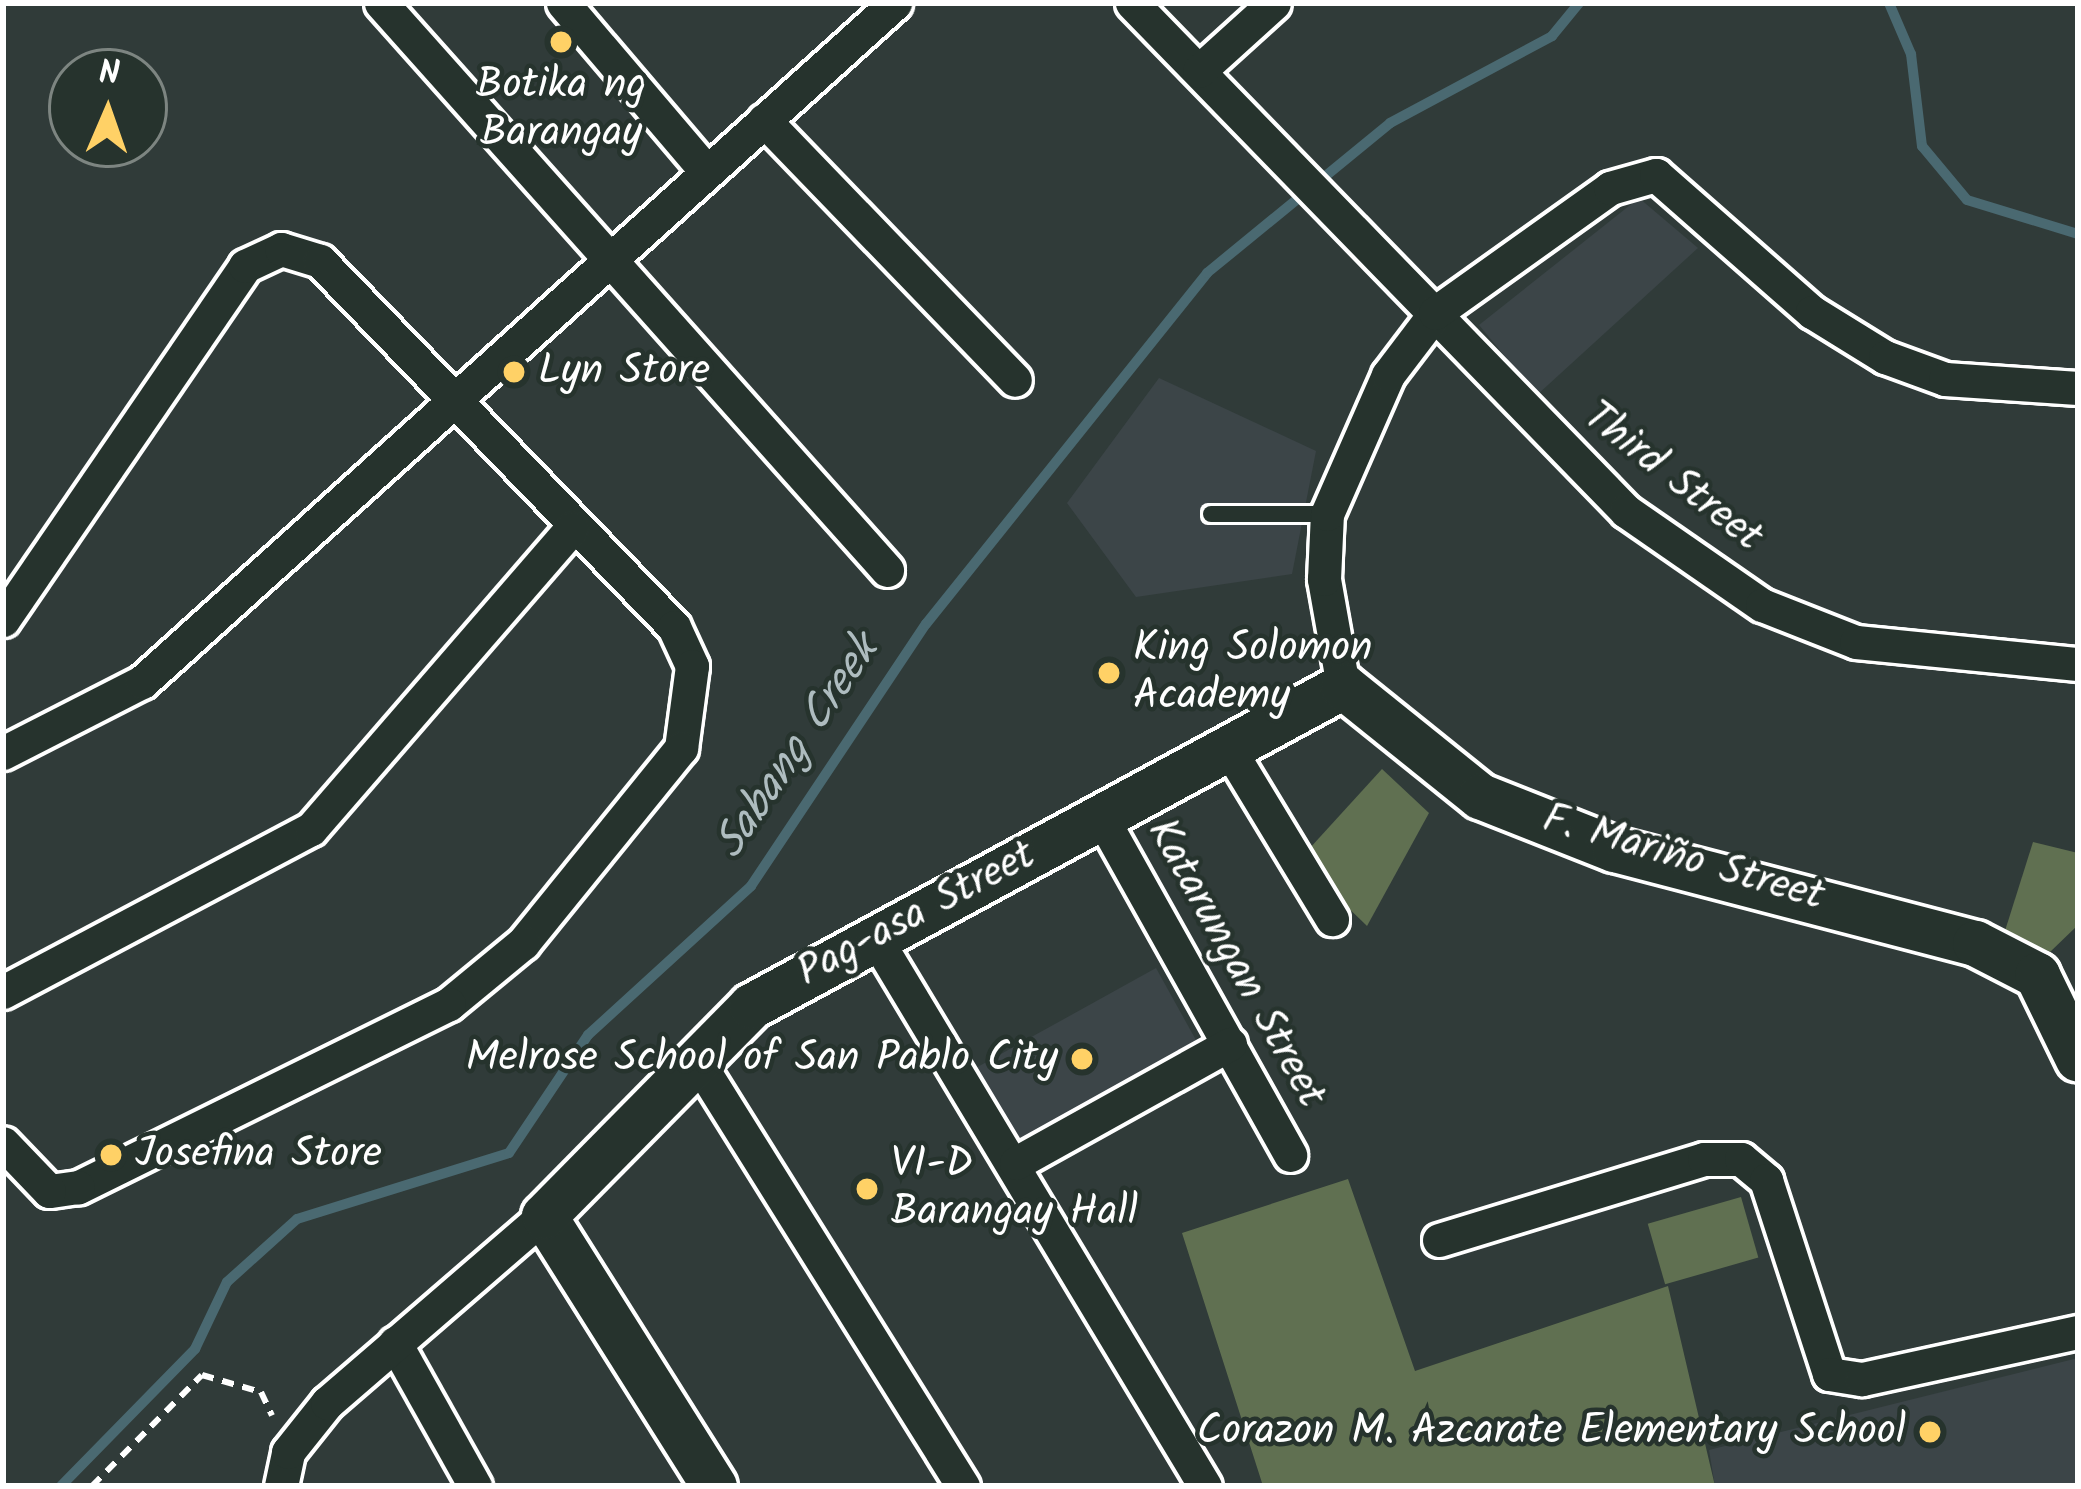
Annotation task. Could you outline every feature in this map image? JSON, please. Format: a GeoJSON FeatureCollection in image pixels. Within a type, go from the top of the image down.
{"type":"FeatureCollection","features":[{"type":"Feature","properties":{"kind":"street"},"geometry":{"type":"LineString","coordinates":[[562,3],[706,171]]}},
{"type":"Feature","properties":{"kind":"street","name":"Third Street"},"geometry":{"type":"LineString","coordinates":[[1132,3],[1310,180],[1626,511],[1762,605],[1856,642],[2078,664]]}},
{"type":"Feature","properties":{"kind":"street"},"geometry":{"type":"LineString","coordinates":[[1199,71],[1274,3]]}},
{"type":"Feature","properties":{"kind":"street"},"geometry":{"type":"LineString","coordinates":[[3,754],[142,682],[456,405],[886,6]]}},
{"type":"Feature","properties":{"kind":"street"},"geometry":{"type":"LineString","coordinates":[[394,8],[605,264],[886,570]]}},
{"type":"Feature","properties":{"kind":"street"},"geometry":{"type":"LineString","coordinates":[[764,120],[1015,380]]}},
{"type":"Feature","properties":{"kind":"street"},"geometry":{"type":"LineString","coordinates":[[1343,686],[1324,579],[1327,514],[1388,375],[1435,313],[1610,188],[1657,175],[1812,312],[1885,358],[1945,379],[2078,388]]}},
{"type":"Feature","properties":{"kind":"street"},"geometry":{"type":"LineString","coordinates":[[3,620],[245,266],[280,249],[320,261],[572,527],[674,627],[692,666],[691,707],[681,748],[523,944],[354,1060],[78,1187],[49,1191],[3,1142]]}},
{"type":"Feature","properties":{"kind":"street"},"geometry":{"type":"LineString","coordinates":[[3,992],[311,829],[572,527]]}},
{"type":"Feature","properties":{"kind":"street","name":"Pag-asa Street"},"geometry":{"type":"LineString","coordinates":[[544,1216],[695,1058],[752,1006],[873,934],[1102,818],[1343,686]]}},
{"type":"Feature","properties":{"kind":"street","name":"F. Mariño Street"},"geometry":{"type":"LineString","coordinates":[[1343,686],[1480,796],[1614,849],[1829,901],[2016,964],[2037,975],[2078,1059]]}},
{"type":"Feature","properties":{"kind":"street"},"geometry":{"type":"LineString","coordinates":[[1229,748],[1332,920]]}},
{"type":"Feature","properties":{"kind":"street","name":"Katarungan Street"},"geometry":{"type":"LineString","coordinates":[[1102,818],[1290,1155]]}},
{"type":"Feature","properties":{"kind":"street"},"geometry":{"type":"LineString","coordinates":[[873,934],[1016,1163],[1205,1486]]}},
{"type":"Feature","properties":{"kind":"street"},"geometry":{"type":"LineString","coordinates":[[1016,1163],[1229,1044]]}},
{"type":"Feature","properties":{"kind":"street"},"geometry":{"type":"LineString","coordinates":[[695,1058],[963,1486]]}},
{"type":"Feature","properties":{"kind":"street"},"geometry":{"type":"LineString","coordinates":[[1439,1240],[1704,1159],[1742,1159],[1766,1180],[1829,1374],[1862,1379],[2078,1332]]}},
{"type":"Feature","properties":{"kind":"street"},"geometry":{"type":"LineString","coordinates":[[281,1486],[288,1452],[395,1343],[544,1216],[714,1486]]}},
{"type":"Feature","properties":{"kind":"street"},"geometry":{"type":"LineString","coordinates":[[395,1343],[475,1486]]}},
{"type":"Feature","properties":{"kind":"lane"},"geometry":{"type":"LineString","coordinates":[[1211,514],[1327,514]]}},
{"type":"Feature","properties":{"kind":"path"},"geometry":{"type":"LineString","coordinates":[[92,1486],[202,1375],[262,1392],[288,1452]]}},
{"type":"Feature","properties":{"kind":"shaded area"},"geometry":{"type":"Polygon","coordinates":[[[1639,198],[1698,248],[1537,395],[1479,325],[1639,198]]]}},
{"type":"Feature","properties":{"kind":"shaded area"},"geometry":{"type":"Polygon","coordinates":[[[1159,378],[1316,451],[1292,574],[1136,597],[1067,503],[1159,378]]]}},
{"type":"Feature","properties":{"kind":"shaded area","name":"Melrose School of San Pablo City"},"geometry":{"type":"Polygon","coordinates":[[[1156,968],[1199,1046],[1009,1151],[966,1073],[1156,968]]]}},
{"type":"Feature","properties":{"kind":"shaded area","name":"Corazon M. Azcarate Elementary School"},"geometry":{"type":"Polygon","coordinates":[[[2078,1358],[2078,1486],[1715,1486],[1709,1450],[2078,1358]]]}},
{"type":"Feature","properties":{"kind":"green space"},"geometry":{"type":"Polygon","coordinates":[[[1382,769],[1429,813],[1367,926],[1299,860],[1382,769]]]}},
{"type":"Feature","properties":{"kind":"green space"},"geometry":{"type":"Polygon","coordinates":[[[2033,842],[2078,853],[2078,925],[2050,952],[2004,934],[2033,842]]]}},
{"type":"Feature","properties":{"kind":"green space"},"geometry":{"type":"Polygon","coordinates":[[[1348,1179],[1415,1371],[1668,1286],[1715,1486],[1263,1486],[1182,1233],[1348,1179]]]}},
{"type":"Feature","properties":{"kind":"green space"},"geometry":{"type":"Polygon","coordinates":[[[1741,1197],[1758,1258],[1665,1284],[1648,1224],[1741,1197]]]}},
{"type":"Feature","properties":{"kind":"waterway","name":"Sabang Creek"},"geometry":{"type":"LineString","coordinates":[[61,1486],[195,1349],[227,1282],[297,1219],[509,1153],[588,1035],[751,886],[926,624],[1207,273],[1390,123],[1552,36],[1579,3]]}},
{"type":"Feature","properties":{"kind":"waterway","name":"Sabang Creek"},"geometry":{"type":"LineString","coordinates":[[1889,3],[1911,54],[1922,146],[1967,200],[2078,234]]}},
{"type":"Feature","properties":{"kind":"place","name":"Botika ng Barangay"},"geometry":{"type":"Point","coordinates":[561,42]}},
{"type":"Feature","properties":{"kind":"place","name":"Lyn Store"},"geometry":{"type":"Point","coordinates":[514,372]}},
{"type":"Feature","properties":{"kind":"place","name":"King Solomon Academy"},"geometry":{"type":"Point","coordinates":[1109,673]}},
{"type":"Feature","properties":{"kind":"place","name":"Melrose School of San Pablo City"},"geometry":{"type":"Point","coordinates":[1082,1059]}},
{"type":"Feature","properties":{"kind":"place","name":"Josefina Store"},"geometry":{"type":"Point","coordinates":[111,1155]}},
{"type":"Feature","properties":{"kind":"place","name":"VI-D Barangay Hall"},"geometry":{"type":"Point","coordinates":[867,1189]}},
{"type":"Feature","properties":{"kind":"place","name":"Corazon M. Azcarate Elementary School"},"geometry":{"type":"Point","coordinates":[1930,1432]}}]}
